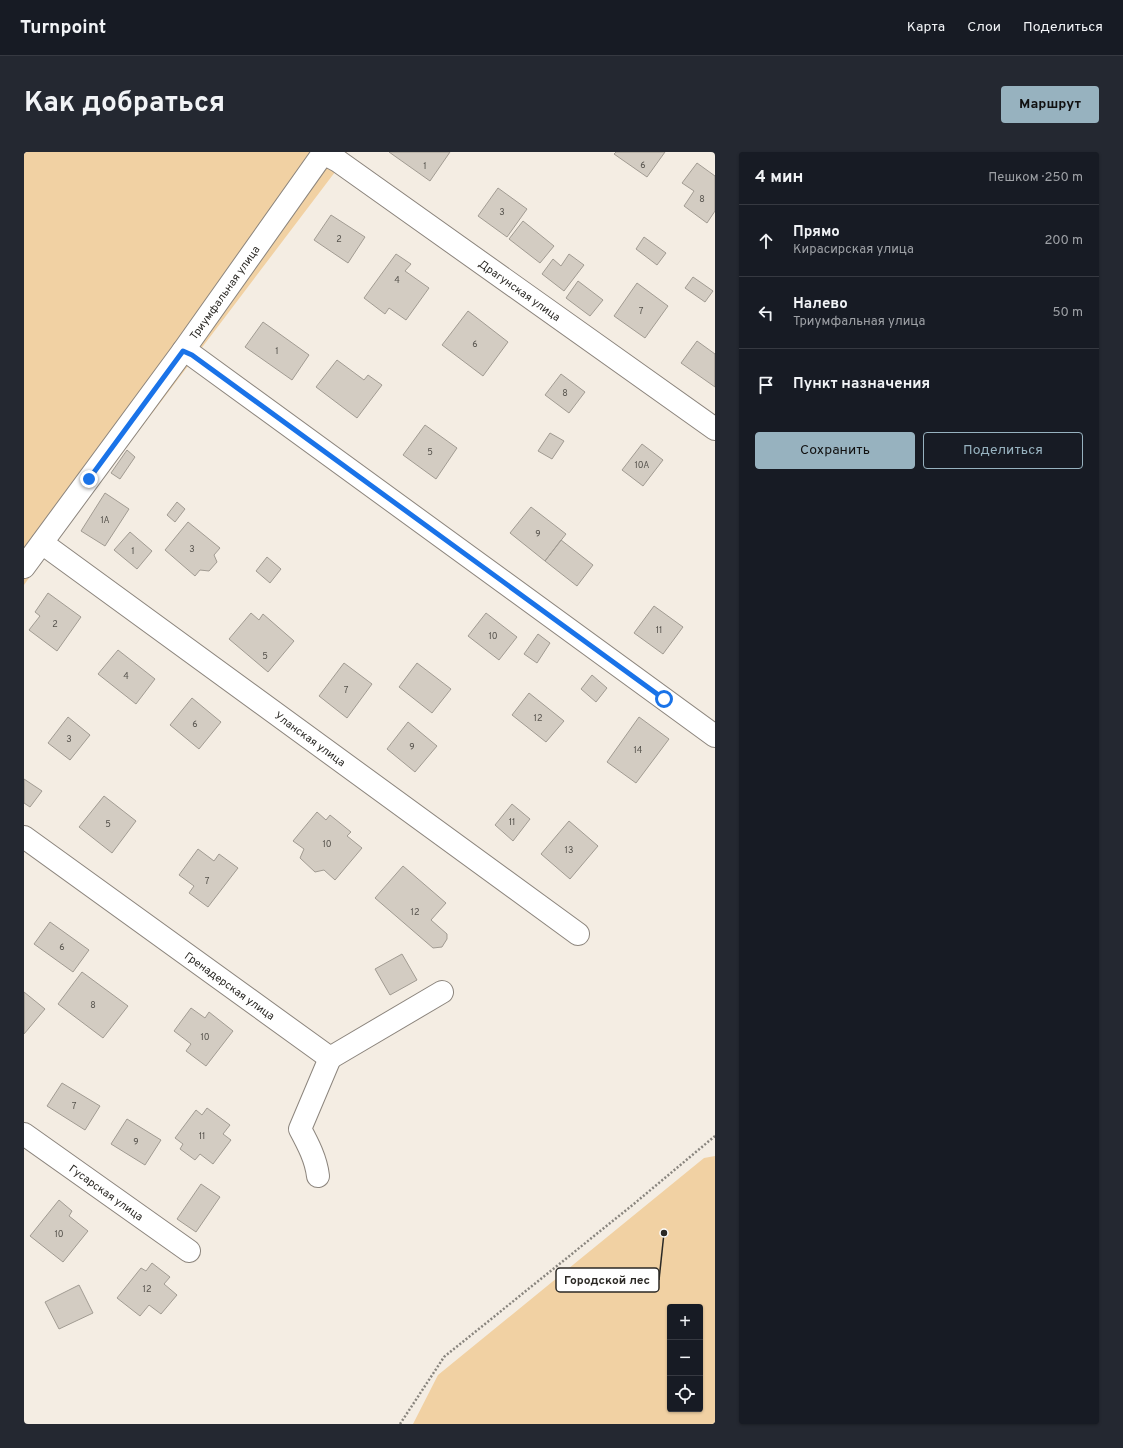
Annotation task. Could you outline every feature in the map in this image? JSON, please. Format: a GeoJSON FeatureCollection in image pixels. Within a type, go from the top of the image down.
{"type":"FeatureCollection","features":[{"type":"Feature","properties":{"kind":"street","name":"Триумфальная улица"},"geometry":{"type":"LineString","coordinates":[[24,567],[183,351],[323,152]]}},
{"type":"Feature","properties":{"kind":"street","name":"Драгунская улица"},"geometry":{"type":"LineString","coordinates":[[323,152],[338,161],[715,429]]}},
{"type":"Feature","properties":{"kind":"street"},"geometry":{"type":"LineString","coordinates":[[183,351],[192,355],[715,736]]}},
{"type":"Feature","properties":{"kind":"street","name":"Уланская улица"},"geometry":{"type":"LineString","coordinates":[[42,543],[578,934]]}},
{"type":"Feature","properties":{"kind":"street","name":"Гренадерская улица"},"geometry":{"type":"LineString","coordinates":[[24,837],[330,1058]]}},
{"type":"Feature","properties":{"kind":"street"},"geometry":{"type":"LineString","coordinates":[[318,1176],[309,1144],[300,1129],[330,1058],[442,992]]}},
{"type":"Feature","properties":{"kind":"street","name":"Гусарская улица"},"geometry":{"type":"LineString","coordinates":[[24,1134],[189,1251]]}},
{"type":"Feature","properties":{"kind":"path"},"geometry":{"type":"LineString","coordinates":[[400,1424],[444,1357],[715,1136]]}},
{"type":"Feature","properties":{"kind":"shaded area"},"geometry":{"type":"Polygon","coordinates":[[[24,152],[347,152],[335,172],[50,548],[24,585],[24,152]]]}},
{"type":"Feature","properties":{"kind":"shaded area"},"geometry":{"type":"Polygon","coordinates":[[[715,1156],[715,1424],[413,1424],[438,1375],[704,1158],[715,1156]]]}},
{"type":"Feature","properties":{"kind":"building"},"geometry":{"type":"Polygon","coordinates":[[[389,152],[450,152],[430,181],[389,152]]]}},
{"type":"Feature","properties":{"kind":"building"},"geometry":{"type":"Polygon","coordinates":[[[616,152],[665,152],[647,177],[614,154],[616,152]]]}},
{"type":"Feature","properties":{"kind":"building"},"geometry":{"type":"Polygon","coordinates":[[[697,163],[715,176],[715,211],[707,223],[684,206],[694,191],[682,183],[697,163]]]}},
{"type":"Feature","properties":{"kind":"building"},"geometry":{"type":"Polygon","coordinates":[[[498,188],[527,209],[507,237],[478,216],[498,188]]]}},
{"type":"Feature","properties":{"kind":"building"},"geometry":{"type":"Polygon","coordinates":[[[331,215],[365,237],[348,263],[314,240],[331,215]]]}},
{"type":"Feature","properties":{"kind":"building"},"geometry":{"type":"Polygon","coordinates":[[[523,221],[554,246],[540,263],[509,239],[523,221]]]}},
{"type":"Feature","properties":{"kind":"building"},"geometry":{"type":"Polygon","coordinates":[[[644,237],[666,253],[657,265],[636,249],[644,237]]]}},
{"type":"Feature","properties":{"kind":"building"},"geometry":{"type":"Polygon","coordinates":[[[396,254],[411,264],[405,271],[429,288],[406,320],[389,308],[385,314],[364,298],[396,254]]]}},
{"type":"Feature","properties":{"kind":"building"},"geometry":{"type":"Polygon","coordinates":[[[569,254],[584,265],[564,291],[542,274],[553,259],[561,266],[569,254]]]}},
{"type":"Feature","properties":{"kind":"building"},"geometry":{"type":"Polygon","coordinates":[[[693,277],[713,291],[705,302],[685,288],[693,277]]]}},
{"type":"Feature","properties":{"kind":"building"},"geometry":{"type":"Polygon","coordinates":[[[578,281],[603,300],[590,316],[566,298],[578,281]]]}},
{"type":"Feature","properties":{"kind":"building"},"geometry":{"type":"Polygon","coordinates":[[[637,283],[668,306],[645,338],[614,316],[637,283]]]}},
{"type":"Feature","properties":{"kind":"building"},"geometry":{"type":"Polygon","coordinates":[[[468,311],[508,342],[483,376],[442,345],[468,311]]]}},
{"type":"Feature","properties":{"kind":"building"},"geometry":{"type":"Polygon","coordinates":[[[263,322],[309,355],[292,380],[245,347],[263,322]]]}},
{"type":"Feature","properties":{"kind":"building"},"geometry":{"type":"Polygon","coordinates":[[[697,341],[715,354],[715,387],[681,363],[697,341]]]}},
{"type":"Feature","properties":{"kind":"building"},"geometry":{"type":"Polygon","coordinates":[[[337,360],[364,380],[368,375],[382,385],[357,418],[316,387],[337,360]]]}},
{"type":"Feature","properties":{"kind":"building"},"geometry":{"type":"Polygon","coordinates":[[[561,374],[585,392],[569,413],[545,395],[561,374]]]}},
{"type":"Feature","properties":{"kind":"building"},"geometry":{"type":"Polygon","coordinates":[[[425,425],[457,448],[436,479],[403,455],[425,425]]]}},
{"type":"Feature","properties":{"kind":"building"},"geometry":{"type":"Polygon","coordinates":[[[550,433],[564,441],[552,459],[538,451],[550,433]]]}},
{"type":"Feature","properties":{"kind":"building"},"geometry":{"type":"Polygon","coordinates":[[[642,444],[663,460],[643,486],[622,470],[642,444]]]}},
{"type":"Feature","properties":{"kind":"building"},"geometry":{"type":"Polygon","coordinates":[[[127,450],[135,457],[120,479],[111,473],[127,450]]]}},
{"type":"Feature","properties":{"kind":"building"},"geometry":{"type":"Polygon","coordinates":[[[105,493],[129,509],[105,546],[81,531],[105,493]]]}},
{"type":"Feature","properties":{"kind":"building"},"geometry":{"type":"Polygon","coordinates":[[[177,502],[185,509],[175,522],[167,515],[177,502]]]}},
{"type":"Feature","properties":{"kind":"building"},"geometry":{"type":"Polygon","coordinates":[[[531,507],[566,534],[545,561],[510,533],[531,507]]]}},
{"type":"Feature","properties":{"kind":"building"},"geometry":{"type":"Polygon","coordinates":[[[188,522],[220,548],[214,555],[217,562],[209,571],[200,570],[195,576],[165,550],[188,522]]]}},
{"type":"Feature","properties":{"kind":"building"},"geometry":{"type":"Polygon","coordinates":[[[130,532],[152,551],[137,569],[114,550],[130,532]]]}},
{"type":"Feature","properties":{"kind":"building"},"geometry":{"type":"Polygon","coordinates":[[[561,540],[593,565],[577,586],[545,561],[561,540]]]}},
{"type":"Feature","properties":{"kind":"building"},"geometry":{"type":"Polygon","coordinates":[[[267,557],[281,569],[270,583],[256,571],[267,557]]]}},
{"type":"Feature","properties":{"kind":"building"},"geometry":{"type":"Polygon","coordinates":[[[48,593],[81,617],[57,651],[29,630],[40,616],[35,612],[48,593]]]}},
{"type":"Feature","properties":{"kind":"building"},"geometry":{"type":"Polygon","coordinates":[[[654,606],[683,627],[663,654],[634,633],[654,606]]]}},
{"type":"Feature","properties":{"kind":"building"},"geometry":{"type":"Polygon","coordinates":[[[251,613],[259,620],[263,614],[294,641],[268,672],[229,639],[251,613]]]}},
{"type":"Feature","properties":{"kind":"building"},"geometry":{"type":"Polygon","coordinates":[[[486,613],[517,637],[499,660],[468,636],[486,613]]]}},
{"type":"Feature","properties":{"kind":"building"},"geometry":{"type":"Polygon","coordinates":[[[538,634],[550,643],[537,663],[524,654],[538,634]]]}},
{"type":"Feature","properties":{"kind":"building"},"geometry":{"type":"Polygon","coordinates":[[[118,650],[155,679],[136,704],[98,674],[118,650]]]}},
{"type":"Feature","properties":{"kind":"building"},"geometry":{"type":"Polygon","coordinates":[[[344,663],[372,684],[347,718],[319,696],[344,663]]]}},
{"type":"Feature","properties":{"kind":"building"},"geometry":{"type":"Polygon","coordinates":[[[417,663],[451,689],[432,713],[399,687],[417,663]]]}},
{"type":"Feature","properties":{"kind":"building"},"geometry":{"type":"Polygon","coordinates":[[[592,675],[607,688],[596,702],[581,689],[592,675]]]}},
{"type":"Feature","properties":{"kind":"building"},"geometry":{"type":"Polygon","coordinates":[[[529,693],[564,721],[546,742],[512,715],[529,693]]]}},
{"type":"Feature","properties":{"kind":"building"},"geometry":{"type":"Polygon","coordinates":[[[192,698],[221,722],[199,749],[170,725],[192,698]]]}},
{"type":"Feature","properties":{"kind":"building"},"geometry":{"type":"Polygon","coordinates":[[[68,717],[90,735],[70,760],[48,743],[68,717]]]}},
{"type":"Feature","properties":{"kind":"building"},"geometry":{"type":"Polygon","coordinates":[[[639,717],[669,739],[636,783],[607,762],[639,717]]]}},
{"type":"Feature","properties":{"kind":"building"},"geometry":{"type":"Polygon","coordinates":[[[408,722],[437,746],[415,772],[387,749],[408,722]]]}},
{"type":"Feature","properties":{"kind":"building"},"geometry":{"type":"Polygon","coordinates":[[[24,779],[42,791],[30,807],[24,803],[24,779]]]}},
{"type":"Feature","properties":{"kind":"building"},"geometry":{"type":"Polygon","coordinates":[[[104,796],[136,821],[112,853],[79,827],[104,796]]]}},
{"type":"Feature","properties":{"kind":"building"},"geometry":{"type":"Polygon","coordinates":[[[512,804],[530,819],[513,841],[495,825],[512,804]]]}},
{"type":"Feature","properties":{"kind":"building"},"geometry":{"type":"Polygon","coordinates":[[[317,812],[326,820],[330,815],[351,832],[347,836],[362,848],[335,880],[324,870],[315,872],[300,858],[304,849],[293,841],[317,812]]]}},
{"type":"Feature","properties":{"kind":"building"},"geometry":{"type":"Polygon","coordinates":[[[569,821],[598,846],[570,879],[541,854],[569,821]]]}},
{"type":"Feature","properties":{"kind":"building"},"geometry":{"type":"Polygon","coordinates":[[[198,849],[214,861],[219,854],[238,868],[208,907],[189,893],[194,886],[179,875],[198,849]]]}},
{"type":"Feature","properties":{"kind":"building"},"geometry":{"type":"Polygon","coordinates":[[[403,866],[446,903],[431,920],[447,934],[447,939],[442,947],[433,948],[375,898],[403,866]]]}},
{"type":"Feature","properties":{"kind":"building"},"geometry":{"type":"Polygon","coordinates":[[[50,922],[89,950],[73,972],[34,944],[50,922]]]}},
{"type":"Feature","properties":{"kind":"building"},"geometry":{"type":"Polygon","coordinates":[[[402,954],[417,980],[390,995],[375,969],[402,954]]]}},
{"type":"Feature","properties":{"kind":"building"},"geometry":{"type":"Polygon","coordinates":[[[82,972],[128,1006],[103,1038],[58,1004],[82,972]]]}},
{"type":"Feature","properties":{"kind":"building"},"geometry":{"type":"Polygon","coordinates":[[[24,992],[45,1009],[24,1034],[24,992]]]}},
{"type":"Feature","properties":{"kind":"building"},"geometry":{"type":"Polygon","coordinates":[[[191,1008],[205,1018],[209,1012],[233,1031],[206,1066],[186,1051],[191,1044],[174,1031],[191,1008]]]}},
{"type":"Feature","properties":{"kind":"building"},"geometry":{"type":"Polygon","coordinates":[[[62,1083],[100,1106],[85,1130],[47,1106],[62,1083]]]}},
{"type":"Feature","properties":{"kind":"building"},"geometry":{"type":"Polygon","coordinates":[[[207,1108],[230,1125],[223,1134],[231,1140],[213,1164],[200,1154],[195,1160],[180,1149],[183,1144],[175,1138],[196,1110],[202,1115],[207,1108]]]}},
{"type":"Feature","properties":{"kind":"building"},"geometry":{"type":"Polygon","coordinates":[[[127,1119],[161,1140],[145,1165],[111,1144],[127,1119]]]}},
{"type":"Feature","properties":{"kind":"building"},"geometry":{"type":"Polygon","coordinates":[[[201,1184],[220,1197],[196,1232],[177,1219],[201,1184]]]}},
{"type":"Feature","properties":{"kind":"building"},"geometry":{"type":"Polygon","coordinates":[[[59,1200],[72,1211],[69,1216],[88,1231],[63,1262],[30,1236],[59,1200]]]}},
{"type":"Feature","properties":{"kind":"building"},"geometry":{"type":"Polygon","coordinates":[[[152,1263],[170,1277],[164,1284],[177,1295],[161,1314],[149,1305],[140,1316],[117,1298],[141,1268],[146,1271],[152,1263]]]}},
{"type":"Feature","properties":{"kind":"building"},"geometry":{"type":"Polygon","coordinates":[[[79,1285],[93,1313],[59,1329],[45,1302],[79,1285]]]}},
{"type":"Feature","properties":{"kind":"place","name":"Городской лес"},"geometry":{"type":"Point","coordinates":[664,1233]}},
{"type":"Feature","properties":{"kind":"route"},"geometry":{"type":"LineString","coordinates":[[89,479],[183,351],[192,355],[664,699]]}}]}
